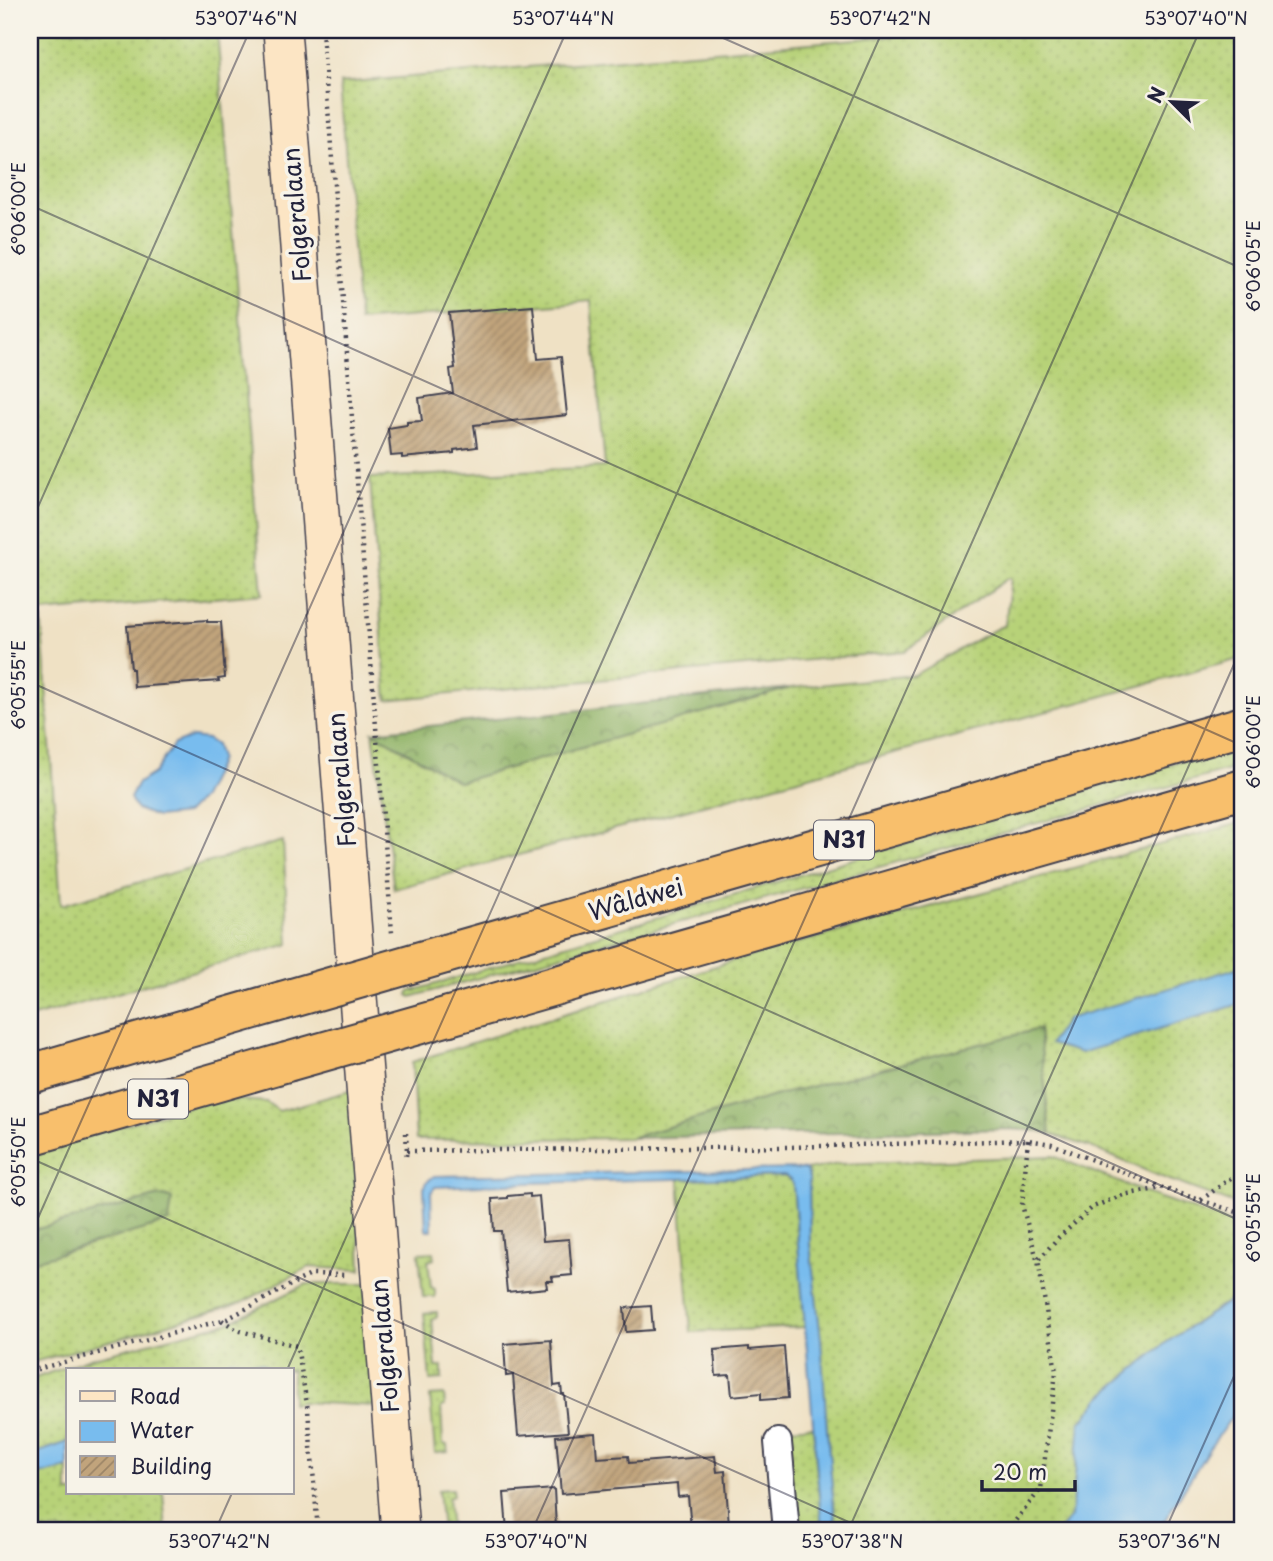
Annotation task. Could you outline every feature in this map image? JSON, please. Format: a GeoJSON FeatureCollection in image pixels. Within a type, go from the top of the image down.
{"type":"FeatureCollection","features":[{"type":"Feature","properties":{"kind":"highway","name":"Wâldwei"},"geometry":{"type":"LineString","coordinates":[[30,1074],[1243,726]]}},
{"type":"Feature","properties":{"kind":"highway","name":"N31"},"geometry":{"type":"LineString","coordinates":[[30,1136],[1243,789]]}},
{"type":"Feature","properties":{"kind":"main road","name":"Folgeralaan"},"geometry":{"type":"LineString","coordinates":[[282,30],[400,1531]]}},
{"type":"Feature","properties":{"kind":"street"},"geometry":{"type":"LineString","coordinates":[[778,1442],[786,1531]]}},
{"type":"Feature","properties":{"kind":"path"},"geometry":{"type":"LineString","coordinates":[[322,30],[393,943]]}},
{"type":"Feature","properties":{"kind":"path"},"geometry":{"type":"LineString","coordinates":[[405,1126],[407,1151],[789,1147],[1028,1140],[1052,1144],[1163,1188],[1243,1214]]}},
{"type":"Feature","properties":{"kind":"path"},"geometry":{"type":"LineString","coordinates":[[1007,1531],[1041,1489],[1056,1372],[1038,1260],[1022,1205],[1028,1140]]}},
{"type":"Feature","properties":{"kind":"path"},"geometry":{"type":"LineString","coordinates":[[1200,1201],[1243,1169]]}},
{"type":"Feature","properties":{"kind":"path"},"geometry":{"type":"LineString","coordinates":[[1038,1260],[1093,1207],[1124,1195],[1163,1188]]}},
{"type":"Feature","properties":{"kind":"path"},"geometry":{"type":"LineString","coordinates":[[30,1371],[221,1320],[313,1274],[379,1274]]}},
{"type":"Feature","properties":{"kind":"path"},"geometry":{"type":"LineString","coordinates":[[221,1320],[237,1329],[297,1346],[308,1410],[317,1531]]}},
{"type":"Feature","properties":{"kind":"green space"},"geometry":{"type":"Polygon","coordinates":[[[30,30],[217,30],[262,594],[41,612],[61,905],[283,841],[289,944],[30,1018],[30,30]]]}},
{"type":"Feature","properties":{"kind":"green space"},"geometry":{"type":"Polygon","coordinates":[[[962,30],[1243,30],[1243,658],[394,889],[373,732],[459,782],[790,688],[914,675],[1005,625],[1011,579],[1008,578],[905,651],[387,700],[370,478],[605,467],[591,301],[359,321],[340,83],[962,30]]]}},
{"type":"Feature","properties":{"kind":"green space"},"geometry":{"type":"Polygon","coordinates":[[[790,688],[459,782],[373,732],[790,688]]]}},
{"type":"Feature","properties":{"kind":"green space"},"geometry":{"type":"Polygon","coordinates":[[[1243,742],[1243,766],[411,997],[408,995],[409,992],[1243,742]]]}},
{"type":"Feature","properties":{"kind":"green space"},"geometry":{"type":"Polygon","coordinates":[[[1243,822],[1243,1207],[1050,1134],[1039,1029],[778,1095],[630,1138],[416,1140],[412,1062],[738,959],[1243,822]]]}},
{"type":"Feature","properties":{"kind":"green space"},"geometry":{"type":"Polygon","coordinates":[[[1039,1029],[1050,1134],[1009,1129],[630,1138],[778,1095],[1039,1029]]]}},
{"type":"Feature","properties":{"kind":"green space"},"geometry":{"type":"Polygon","coordinates":[[[353,1090],[361,1270],[309,1267],[243,1302],[30,1363],[30,1262],[169,1222],[156,1197],[30,1231],[30,1152],[203,1102],[230,1099],[266,1102],[279,1111],[353,1090]]]}},
{"type":"Feature","properties":{"kind":"green space"},"geometry":{"type":"Polygon","coordinates":[[[1053,1156],[1243,1227],[1243,1295],[1236,1296],[1167,1342],[1101,1397],[1071,1517],[1059,1531],[836,1531],[810,1244],[809,1178],[806,1170],[839,1164],[1053,1156]]]}},
{"type":"Feature","properties":{"kind":"green space"},"geometry":{"type":"Polygon","coordinates":[[[784,1176],[793,1184],[805,1327],[691,1332],[679,1179],[784,1176]]]}},
{"type":"Feature","properties":{"kind":"green space"},"geometry":{"type":"Polygon","coordinates":[[[164,1196],[172,1199],[169,1222],[30,1262],[30,1231],[164,1196]]]}},
{"type":"Feature","properties":{"kind":"green space"},"geometry":{"type":"Polygon","coordinates":[[[434,1252],[434,1259],[428,1261],[435,1297],[423,1297],[419,1253],[434,1252]]]}},
{"type":"Feature","properties":{"kind":"green space"},"geometry":{"type":"Polygon","coordinates":[[[307,1284],[366,1284],[375,1406],[294,1404],[294,1368],[268,1368],[262,1363],[231,1359],[220,1368],[66,1368],[66,1443],[30,1455],[30,1380],[90,1358],[227,1323],[307,1284]]]}},
{"type":"Feature","properties":{"kind":"green space"},"geometry":{"type":"Polygon","coordinates":[[[437,1312],[437,1317],[432,1319],[436,1367],[442,1367],[442,1379],[430,1380],[424,1313],[437,1312]]]}},
{"type":"Feature","properties":{"kind":"green space"},"geometry":{"type":"Polygon","coordinates":[[[444,1395],[445,1406],[441,1407],[443,1444],[447,1445],[448,1452],[435,1453],[430,1396],[444,1395]]]}},
{"type":"Feature","properties":{"kind":"green space"},"geometry":{"type":"Polygon","coordinates":[[[813,1426],[822,1531],[796,1531],[790,1428],[813,1426]]]}},
{"type":"Feature","properties":{"kind":"green space"},"geometry":{"type":"Polygon","coordinates":[[[66,1468],[66,1494],[163,1494],[166,1531],[30,1531],[30,1477],[66,1468]]]}},
{"type":"Feature","properties":{"kind":"green space"},"geometry":{"type":"Polygon","coordinates":[[[452,1489],[453,1496],[448,1498],[451,1531],[442,1531],[438,1490],[452,1489]]]}},
{"type":"Feature","properties":{"kind":"water"},"geometry":{"type":"Polygon","coordinates":[[[192,737],[207,739],[216,745],[220,758],[202,798],[186,814],[157,817],[136,809],[130,798],[138,783],[154,773],[174,744],[192,737]]]}},
{"type":"Feature","properties":{"kind":"water"},"geometry":{"type":"Polygon","coordinates":[[[1243,966],[1243,1003],[1081,1053],[1050,1044],[1067,1019],[1243,966]]]}},
{"type":"Feature","properties":{"kind":"water"},"geometry":{"type":"Polygon","coordinates":[[[806,1170],[809,1178],[810,1244],[821,1339],[836,1531],[822,1531],[793,1184],[789,1179],[784,1176],[435,1187],[431,1193],[432,1230],[426,1230],[424,1188],[434,1176],[806,1170]]]}},
{"type":"Feature","properties":{"kind":"water"},"geometry":{"type":"Polygon","coordinates":[[[1243,1295],[1243,1401],[1209,1449],[1159,1531],[1059,1531],[1071,1517],[1080,1423],[1101,1397],[1167,1342],[1237,1296],[1243,1295]]]}},
{"type":"Feature","properties":{"kind":"water"},"geometry":{"type":"Polygon","coordinates":[[[230,1359],[262,1363],[268,1368],[219,1368],[230,1359]]]}},
{"type":"Feature","properties":{"kind":"water"},"geometry":{"type":"Polygon","coordinates":[[[66,1443],[66,1468],[30,1477],[30,1455],[66,1443]]]}},
{"type":"Feature","properties":{"kind":"building"},"geometry":{"type":"Polygon","coordinates":[[[533,306],[538,359],[561,357],[567,415],[474,425],[477,447],[454,450],[454,453],[402,458],[402,455],[391,456],[388,428],[422,421],[419,398],[453,393],[450,369],[455,368],[449,313],[533,306]]]}},
{"type":"Feature","properties":{"kind":"building"},"geometry":{"type":"Polygon","coordinates":[[[207,620],[221,622],[225,678],[218,679],[219,681],[134,687],[127,626],[207,620]]]}},
{"type":"Feature","properties":{"kind":"building"},"geometry":{"type":"Polygon","coordinates":[[[530,1194],[530,1197],[539,1196],[543,1241],[569,1239],[572,1275],[552,1277],[553,1281],[546,1281],[547,1288],[507,1292],[501,1231],[494,1231],[492,1199],[530,1194]]]}},
{"type":"Feature","properties":{"kind":"building"},"geometry":{"type":"Polygon","coordinates":[[[651,1306],[653,1330],[626,1332],[624,1308],[651,1306]]]}},
{"type":"Feature","properties":{"kind":"building"},"geometry":{"type":"Polygon","coordinates":[[[551,1340],[554,1386],[561,1385],[564,1394],[568,1432],[518,1436],[513,1375],[506,1376],[504,1344],[551,1340]]]}},
{"type":"Feature","properties":{"kind":"building"},"geometry":{"type":"Polygon","coordinates":[[[749,1347],[749,1350],[784,1347],[788,1398],[761,1400],[761,1393],[732,1396],[730,1375],[716,1376],[714,1350],[749,1347]]]}},
{"type":"Feature","properties":{"kind":"building"},"geometry":{"type":"Polygon","coordinates":[[[595,1433],[597,1458],[628,1456],[629,1463],[715,1456],[717,1472],[725,1471],[729,1525],[691,1528],[688,1496],[678,1497],[677,1484],[561,1494],[556,1436],[595,1433]]]}},
{"type":"Feature","properties":{"kind":"building"},"geometry":{"type":"Polygon","coordinates":[[[554,1489],[555,1531],[507,1531],[504,1493],[554,1489]]]}}]}
